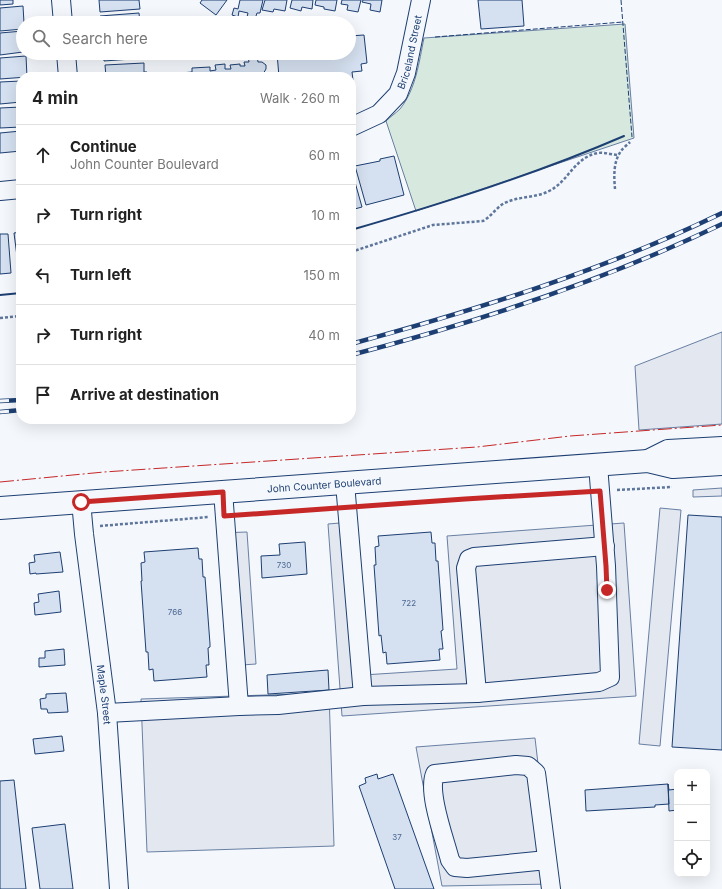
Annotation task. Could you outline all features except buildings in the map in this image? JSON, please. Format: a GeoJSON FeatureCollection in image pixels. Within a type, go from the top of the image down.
{"type":"FeatureCollection","features":[{"type":"Feature","properties":{"kind":"main road","name":"John Counter Boulevard"},"geometry":{"type":"LineString","coordinates":[[648,461],[668,451],[722,448]]}},
{"type":"Feature","properties":{"kind":"main road","name":"John Counter Boulevard"},"geometry":{"type":"LineString","coordinates":[[0,508],[648,461],[673,467],[722,464]]}},
{"type":"Feature","properties":{"kind":"street"},"geometry":{"type":"LineString","coordinates":[[61,0],[62,16]]}},
{"type":"Feature","properties":{"kind":"street","name":"Briceland Street"},"geometry":{"type":"LineString","coordinates":[[356,125],[379,114],[398,94],[406,73],[421,0]]}},
{"type":"Feature","properties":{"kind":"street"},"geometry":{"type":"LineString","coordinates":[[67,60],[68,72]]}},
{"type":"Feature","properties":{"kind":"street"},"geometry":{"type":"LineString","coordinates":[[0,191],[16,189]]}},
{"type":"Feature","properties":{"kind":"street"},"geometry":{"type":"LineString","coordinates":[[107,713],[278,704],[363,696],[476,693],[599,682],[610,677],[605,546],[598,465]]}},
{"type":"Feature","properties":{"kind":"street"},"geometry":{"type":"LineString","coordinates":[[345,482],[363,696]]}},
{"type":"Feature","properties":{"kind":"street"},"geometry":{"type":"LineString","coordinates":[[223,492],[239,706]]}},
{"type":"Feature","properties":{"kind":"street","name":"Maple Street"},"geometry":{"type":"LineString","coordinates":[[81,502],[107,713],[119,889]]}},
{"type":"Feature","properties":{"kind":"street"},"geometry":{"type":"LineString","coordinates":[[476,693],[466,568],[469,559],[474,556],[605,546]]}},
{"type":"Feature","properties":{"kind":"street"},"geometry":{"type":"LineString","coordinates":[[547,860],[467,868],[455,867],[450,860],[432,792],[432,780],[435,774],[516,765],[528,766],[536,773],[551,889]]}},
{"type":"Feature","properties":{"kind":"path"},"geometry":{"type":"LineString","coordinates":[[615,189],[615,166],[621,151],[630,142]]}},
{"type":"Feature","properties":{"kind":"path"},"geometry":{"type":"LineString","coordinates":[[356,250],[433,225],[483,221],[490,217],[505,202],[535,197],[551,190],[564,181],[575,166],[584,158],[598,153],[619,155]]}},
{"type":"Feature","properties":{"kind":"path"},"geometry":{"type":"LineString","coordinates":[[0,318],[16,316]]}},
{"type":"Feature","properties":{"kind":"path"},"geometry":{"type":"LineString","coordinates":[[96,526],[224,516],[674,487]]}},
{"type":"Feature","properties":{"kind":"shaded area"},"geometry":{"type":"Polygon","coordinates":[[[625,24],[634,138],[416,211],[386,121],[400,109],[410,93],[416,75],[424,38],[625,24]]]}},
{"type":"Feature","properties":{"kind":"shaded area"},"geometry":{"type":"Polygon","coordinates":[[[722,332],[722,424],[639,430],[635,366],[722,332]]]}},
{"type":"Feature","properties":{"kind":"shaded area"},"geometry":{"type":"Polygon","coordinates":[[[722,488],[722,496],[693,497],[693,490],[722,488]]]}},
{"type":"Feature","properties":{"kind":"shaded area"},"geometry":{"type":"Polygon","coordinates":[[[660,508],[681,510],[660,746],[639,744],[660,508]]]}},
{"type":"Feature","properties":{"kind":"shaded area"},"geometry":{"type":"Polygon","coordinates":[[[352,522],[363,675],[457,669],[447,536],[624,523],[636,696],[342,716],[328,524],[352,522]]]}},
{"type":"Feature","properties":{"kind":"shaded area"},"geometry":{"type":"Polygon","coordinates":[[[247,532],[256,664],[227,666],[218,533],[247,532]]]}},
{"type":"Feature","properties":{"kind":"shaded area"},"geometry":{"type":"Polygon","coordinates":[[[329,693],[334,846],[147,852],[141,699],[329,693]]]}},
{"type":"Feature","properties":{"kind":"shaded area"},"geometry":{"type":"Polygon","coordinates":[[[535,738],[552,884],[442,886],[416,747],[535,738]]]}},
{"type":"Feature","properties":{"kind":"railway"},"geometry":{"type":"LineString","coordinates":[[356,343],[492,303],[586,271],[678,234],[722,213]]}},
{"type":"Feature","properties":{"kind":"railway"},"geometry":{"type":"LineString","coordinates":[[356,354],[446,329],[586,282],[677,245],[722,224]]}},
{"type":"Feature","properties":{"kind":"railway"},"geometry":{"type":"LineString","coordinates":[[0,401],[16,400]]}},
{"type":"Feature","properties":{"kind":"railway"},"geometry":{"type":"LineString","coordinates":[[0,412],[16,410]]}},
{"type":"Feature","properties":{"kind":"fence"},"geometry":{"type":"LineString","coordinates":[[621,0],[632,137]]}},
{"type":"Feature","properties":{"kind":"fence"},"geometry":{"type":"LineString","coordinates":[[435,37],[623,22]]}},
{"type":"Feature","properties":{"kind":"wall"},"geometry":{"type":"LineString","coordinates":[[356,228],[489,187],[557,163],[624,136]]}},
{"type":"Feature","properties":{"kind":"wall"},"geometry":{"type":"LineString","coordinates":[[0,295],[16,293]]}},
{"type":"Feature","properties":{"kind":"power"},"geometry":{"type":"LineString","coordinates":[[0,482],[104,472],[477,447],[570,436],[722,425]]}},
{"type":"Feature","properties":{"kind":"route"},"geometry":{"type":"LineString","coordinates":[[81,502],[223,492],[224,516],[600,491],[607,590]]}}]}
